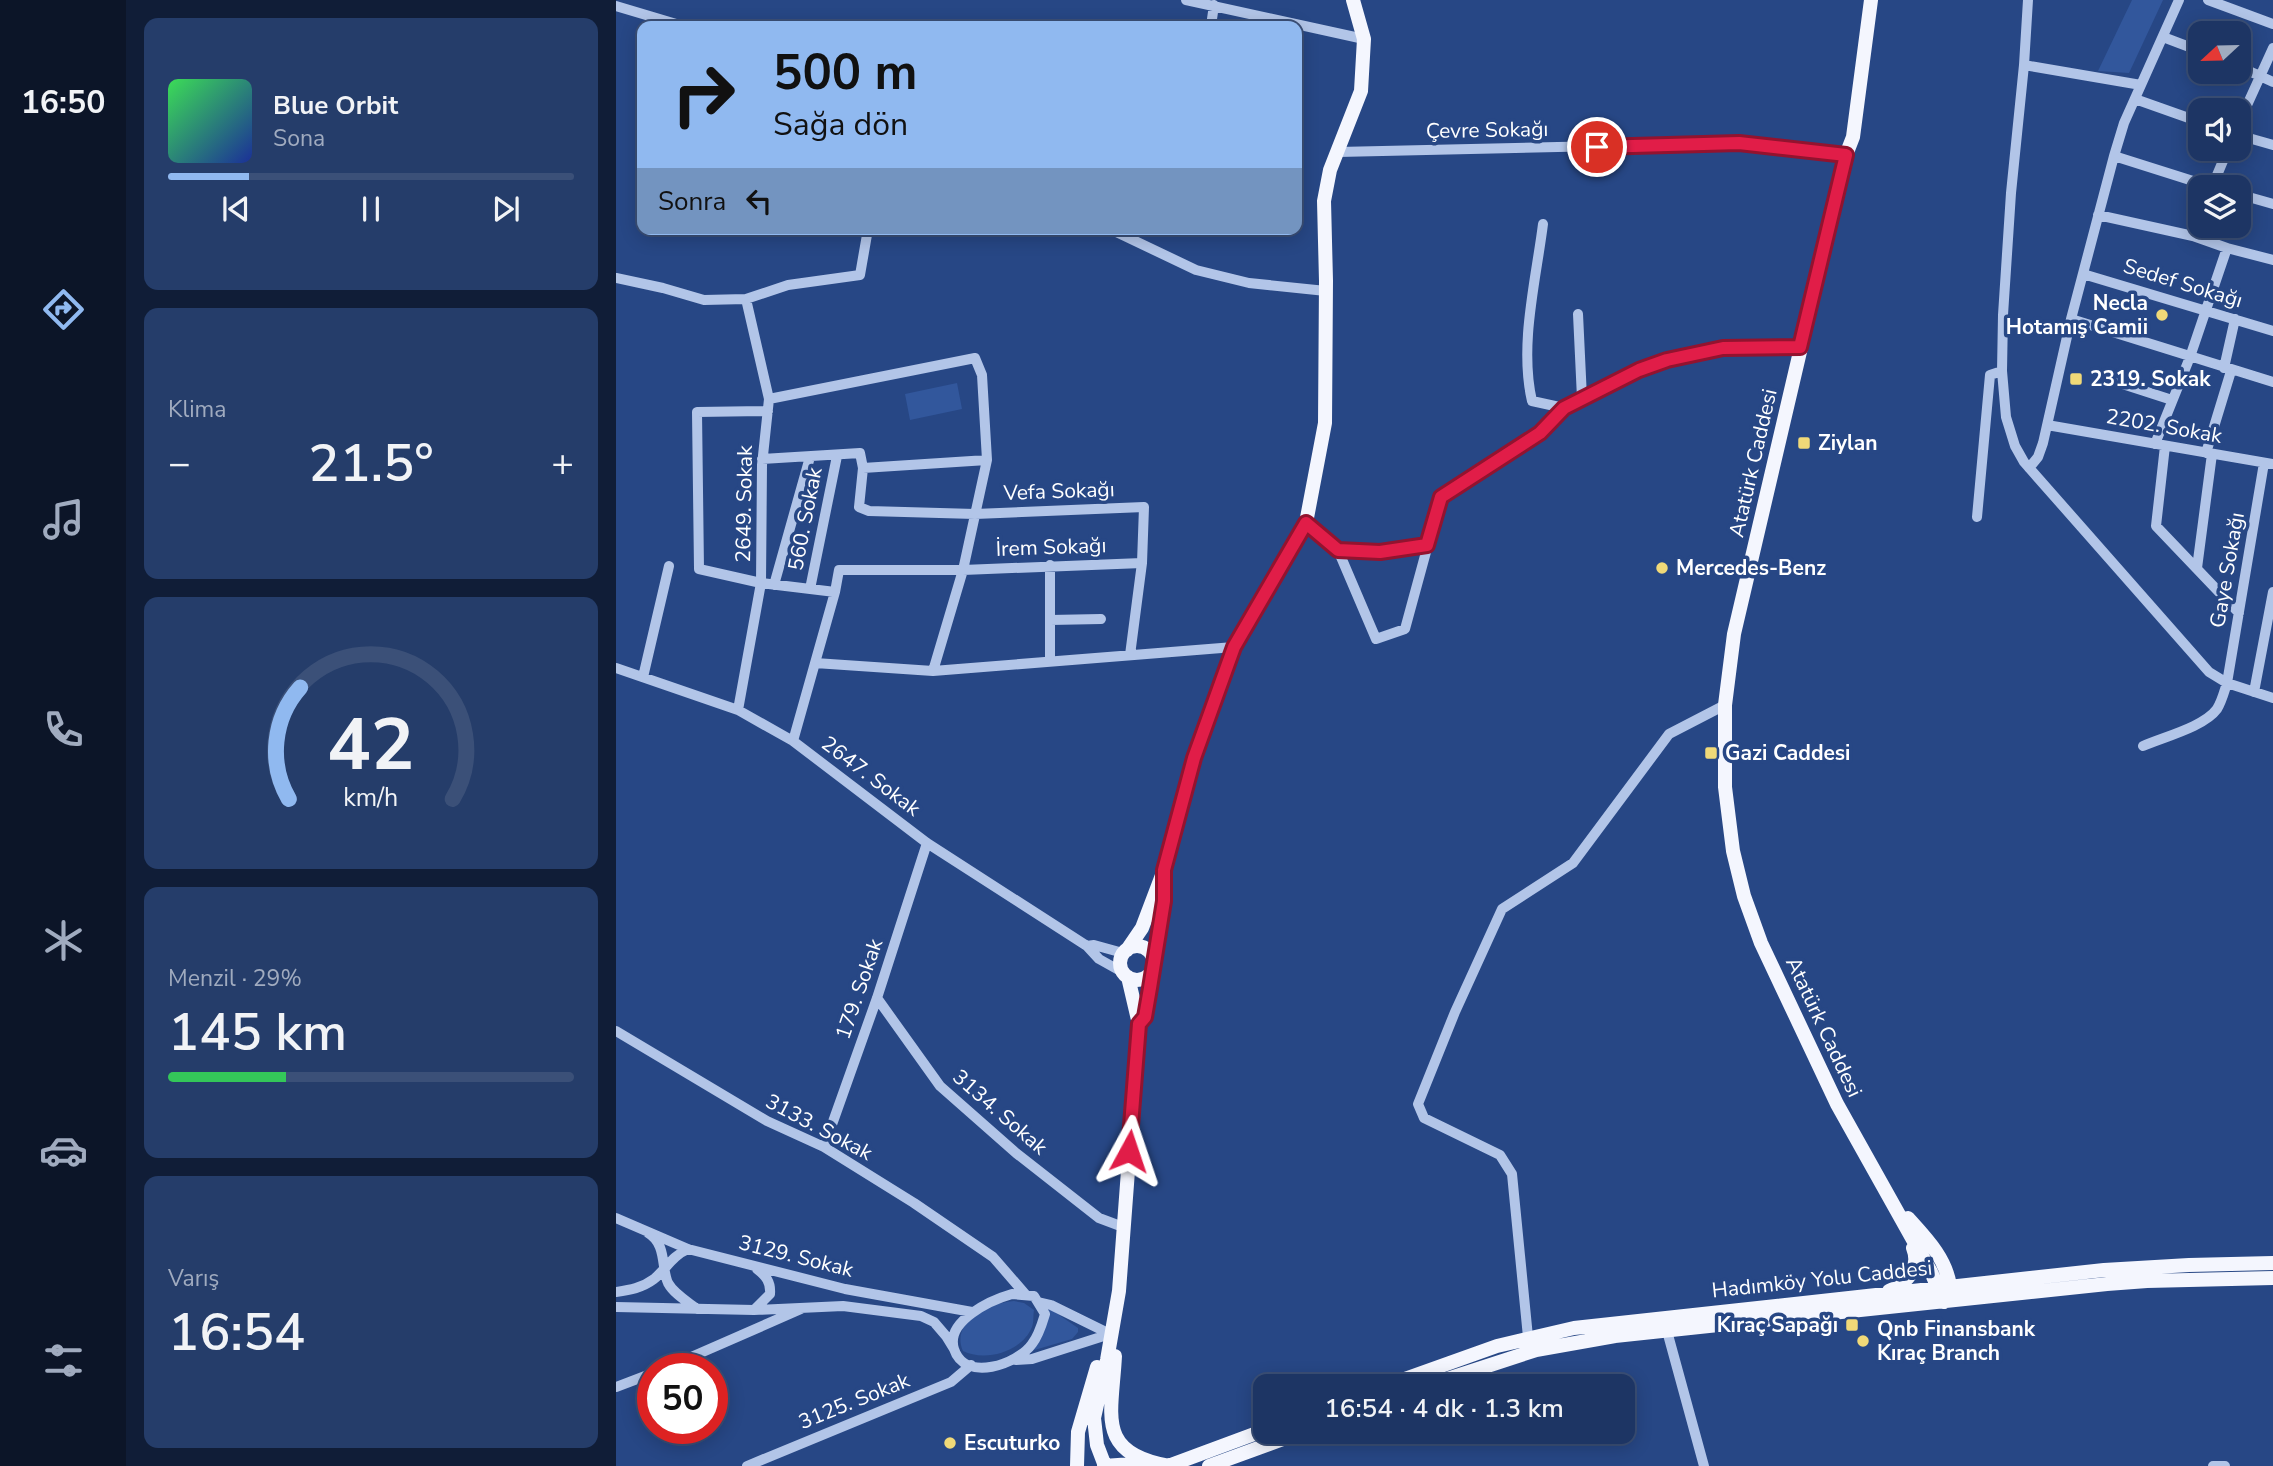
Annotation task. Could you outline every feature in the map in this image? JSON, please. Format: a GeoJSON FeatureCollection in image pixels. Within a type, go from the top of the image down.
{"type":"FeatureCollection","features":[{"type":"Feature","properties":{"kind":"main road"},"geometry":{"type":"LineString","coordinates":[[1151,1462],[1104,1466],[1097,1445],[1094,1418],[1119,1291],[1139,1024],[1126,975],[1120,963],[1142,928],[1164,870],[1194,758],[1234,647],[1306,523],[1325,423],[1324,201],[1331,170],[1361,91],[1364,39],[1353,0]]}},
{"type":"Feature","properties":{"kind":"main road"},"geometry":{"type":"LineString","coordinates":[[1846,154],[1864,0]]}},
{"type":"Feature","properties":{"kind":"main road","name":"Atatürk Caddesi"},"geometry":{"type":"LineString","coordinates":[[1871,0],[1853,137],[1846,154],[1734,634],[1725,705],[1725,787],[1733,851],[1744,896],[1761,943],[1837,1104],[1891,1199]]}},
{"type":"Feature","properties":{"kind":"main road"},"geometry":{"type":"LineString","coordinates":[[1139,1024],[1145,1017],[1164,901],[1164,870]]}},
{"type":"Feature","properties":{"kind":"main road"},"geometry":{"type":"LineString","coordinates":[[1125,952],[1142,947],[1151,954],[1153,965],[1144,979],[1138,980],[1126,975]]}},
{"type":"Feature","properties":{"kind":"main road"},"geometry":{"type":"LineString","coordinates":[[1891,1199],[1943,1293]]}},
{"type":"Feature","properties":{"kind":"main road"},"geometry":{"type":"LineString","coordinates":[[1882,1294],[1906,1281],[1914,1270],[1916,1261],[1915,1252],[1891,1199]]}},
{"type":"Feature","properties":{"kind":"main road","name":"Hadımköy Yolu Caddesi"},"geometry":{"type":"LineString","coordinates":[[1463,1374],[1536,1350],[1595,1339],[1864,1310],[1943,1293],[2142,1267],[2273,1263]]}},
{"type":"Feature","properties":{"kind":"main road","name":"Hadımköy Yolu Caddesi"},"geometry":{"type":"LineString","coordinates":[[1420,1374],[1528,1337],[1603,1324],[1882,1294],[2147,1281],[2273,1278]]}},
{"type":"Feature","properties":{"kind":"main road"},"geometry":{"type":"LineString","coordinates":[[1110,1334],[1115,1355],[1111,1412],[1113,1431],[1122,1448],[1151,1462],[1169,1466],[1253,1434]]}},
{"type":"Feature","properties":{"kind":"main road"},"geometry":{"type":"LineString","coordinates":[[1076,1466],[1078,1432],[1084,1408],[1110,1334]]}},
{"type":"Feature","properties":{"kind":"main road"},"geometry":{"type":"LineString","coordinates":[[1209,1466],[1269,1444]]}},
{"type":"Feature","properties":{"kind":"street"},"geometry":{"type":"LineString","coordinates":[[1186,0],[1285,21]]}},
{"type":"Feature","properties":{"kind":"street"},"geometry":{"type":"LineString","coordinates":[[2028,0],[2003,315],[2002,371],[2006,417],[2015,446],[2029,468],[2209,672],[2227,683],[2273,698]]}},
{"type":"Feature","properties":{"kind":"street"},"geometry":{"type":"LineString","coordinates":[[2029,468],[2038,457],[2048,425],[2071,319],[2113,156],[2179,0]]}},
{"type":"Feature","properties":{"kind":"street"},"geometry":{"type":"LineString","coordinates":[[2208,0],[2273,24]]}},
{"type":"Feature","properties":{"kind":"street"},"geometry":{"type":"LineString","coordinates":[[1212,21],[1214,5]]}},
{"type":"Feature","properties":{"kind":"street"},"geometry":{"type":"LineString","coordinates":[[616,6],[666,21]]}},
{"type":"Feature","properties":{"kind":"street"},"geometry":{"type":"LineString","coordinates":[[1302,25],[1364,39]]}},
{"type":"Feature","properties":{"kind":"street"},"geometry":{"type":"LineString","coordinates":[[2163,37],[2188,46]]}},
{"type":"Feature","properties":{"kind":"street"},"geometry":{"type":"LineString","coordinates":[[2250,98],[2273,48]]}},
{"type":"Feature","properties":{"kind":"street"},"geometry":{"type":"LineString","coordinates":[[2024,65],[2141,85]]}},
{"type":"Feature","properties":{"kind":"street"},"geometry":{"type":"LineString","coordinates":[[2251,71],[2273,82]]}},
{"type":"Feature","properties":{"kind":"street"},"geometry":{"type":"LineString","coordinates":[[2135,99],[2188,118]]}},
{"type":"Feature","properties":{"kind":"street"},"geometry":{"type":"LineString","coordinates":[[2251,139],[2273,145]]}},
{"type":"Feature","properties":{"kind":"street","name":"Çevre Sokağı"},"geometry":{"type":"LineString","coordinates":[[1338,152],[1739,143],[1846,154]]}},
{"type":"Feature","properties":{"kind":"street"},"geometry":{"type":"LineString","coordinates":[[2113,156],[2188,179]]}},
{"type":"Feature","properties":{"kind":"street"},"geometry":{"type":"LineString","coordinates":[[2251,198],[2273,204]]}},
{"type":"Feature","properties":{"kind":"street"},"geometry":{"type":"LineString","coordinates":[[2098,215],[2188,235]]}},
{"type":"Feature","properties":{"kind":"street"},"geometry":{"type":"LineString","coordinates":[[1544,224],[1526,353],[1528,384],[1532,401],[1564,408]]}},
{"type":"Feature","properties":{"kind":"street"},"geometry":{"type":"LineString","coordinates":[[616,278],[704,300],[746,299],[788,285],[860,275],[867,235]]}},
{"type":"Feature","properties":{"kind":"street"},"geometry":{"type":"LineString","coordinates":[[1122,235],[1196,271],[1249,283],[1326,291]]}},
{"type":"Feature","properties":{"kind":"street"},"geometry":{"type":"LineString","coordinates":[[2199,238],[2273,260]]}},
{"type":"Feature","properties":{"kind":"street"},"geometry":{"type":"LineString","coordinates":[[2227,248],[2190,357],[2172,400],[2160,445],[2156,526],[2239,612]]}},
{"type":"Feature","properties":{"kind":"street","name":"Sedef Sokağı"},"geometry":{"type":"LineString","coordinates":[[2082,274],[2273,331]]}},
{"type":"Feature","properties":{"kind":"street","name":"2649. Sokak"},"geometry":{"type":"LineString","coordinates":[[738,710],[761,583],[762,460],[769,399],[746,299]]}},
{"type":"Feature","properties":{"kind":"street"},"geometry":{"type":"LineString","coordinates":[[1578,314],[1582,398]]}},
{"type":"Feature","properties":{"kind":"street"},"geometry":{"type":"LineString","coordinates":[[2071,319],[2273,382]]}},
{"type":"Feature","properties":{"kind":"street"},"geometry":{"type":"LineString","coordinates":[[2197,568],[2209,453],[2235,319]]}},
{"type":"Feature","properties":{"kind":"street"},"geometry":{"type":"LineString","coordinates":[[1306,523],[1338,550],[1376,639],[1405,629],[1441,497],[1540,433],[1564,408],[1639,370],[1667,360],[1723,348],[1800,347]]}},
{"type":"Feature","properties":{"kind":"street"},"geometry":{"type":"LineString","coordinates":[[769,399],[975,358],[982,374],[988,460],[963,569],[933,670]]}},
{"type":"Feature","properties":{"kind":"street"},"geometry":{"type":"LineString","coordinates":[[1977,517],[1990,375],[2002,371]]}},
{"type":"Feature","properties":{"kind":"street"},"geometry":{"type":"LineString","coordinates":[[2107,379],[2172,400]]}},
{"type":"Feature","properties":{"kind":"street"},"geometry":{"type":"LineString","coordinates":[[768,411],[697,412],[699,569],[761,583],[835,592],[793,741]]}},
{"type":"Feature","properties":{"kind":"street","name":"2202. Sokak"},"geometry":{"type":"LineString","coordinates":[[2048,425],[2269,464]]}},
{"type":"Feature","properties":{"kind":"street"},"geometry":{"type":"LineString","coordinates":[[762,460],[860,453],[863,468],[988,460]]}},
{"type":"Feature","properties":{"kind":"street","name":"560. Sokak"},"geometry":{"type":"LineString","coordinates":[[810,589],[837,456]]}},
{"type":"Feature","properties":{"kind":"street"},"geometry":{"type":"LineString","coordinates":[[774,585],[810,457]]}},
{"type":"Feature","properties":{"kind":"street","name":"Gaye Sokağı"},"geometry":{"type":"LineString","coordinates":[[2143,746],[2206,720],[2216,709],[2227,683],[2269,464]]}},
{"type":"Feature","properties":{"kind":"street","name":"Vefa Sokağı"},"geometry":{"type":"LineString","coordinates":[[863,468],[859,507],[869,511],[975,514],[1144,507],[1142,563]]}},
{"type":"Feature","properties":{"kind":"street"},"geometry":{"type":"LineString","coordinates":[[1338,550],[1380,552],[1427,545]]}},
{"type":"Feature","properties":{"kind":"street"},"geometry":{"type":"LineString","coordinates":[[1130,655],[1142,563]]}},
{"type":"Feature","properties":{"kind":"street","name":"İrem Sokağı"},"geometry":{"type":"LineString","coordinates":[[835,592],[839,570],[1142,563]]}},
{"type":"Feature","properties":{"kind":"street"},"geometry":{"type":"LineString","coordinates":[[1050,565],[1050,661]]}},
{"type":"Feature","properties":{"kind":"street"},"geometry":{"type":"LineString","coordinates":[[643,677],[669,566]]}},
{"type":"Feature","properties":{"kind":"street"},"geometry":{"type":"LineString","coordinates":[[2254,692],[2273,593]]}},
{"type":"Feature","properties":{"kind":"street"},"geometry":{"type":"LineString","coordinates":[[1050,620],[1101,619]]}},
{"type":"Feature","properties":{"kind":"street"},"geometry":{"type":"LineString","coordinates":[[815,663],[933,670],[1234,647]]}},
{"type":"Feature","properties":{"kind":"street","name":"2647. Sokak"},"geometry":{"type":"LineString","coordinates":[[616,668],[738,710],[793,741],[927,843],[1087,946],[1099,959],[1126,975]]}},
{"type":"Feature","properties":{"kind":"street"},"geometry":{"type":"LineString","coordinates":[[1528,1337],[1512,1174],[1500,1155],[1424,1118],[1418,1104],[1455,1012],[1503,909],[1573,863],[1669,734],[1725,705]]}},
{"type":"Feature","properties":{"kind":"street","name":"179. Sokak"},"geometry":{"type":"LineString","coordinates":[[824,1147],[877,998],[927,843]]}},
{"type":"Feature","properties":{"kind":"street"},"geometry":{"type":"LineString","coordinates":[[1087,946],[1125,952]]}},
{"type":"Feature","properties":{"kind":"street","name":"3134. Sokak"},"geometry":{"type":"LineString","coordinates":[[877,998],[940,1086],[1016,1153],[1099,1218],[1123,1227]]}},
{"type":"Feature","properties":{"kind":"street","name":"3133. Sokak"},"geometry":{"type":"LineString","coordinates":[[616,1031],[767,1122],[824,1147],[993,1256],[1026,1295]]}},
{"type":"Feature","properties":{"kind":"street","name":"3129. Sokak"},"geometry":{"type":"LineString","coordinates":[[616,1218],[688,1249],[845,1289],[972,1312]]}},
{"type":"Feature","properties":{"kind":"street"},"geometry":{"type":"LineString","coordinates":[[629,1223],[653,1236],[661,1251],[670,1286],[697,1309]]}},
{"type":"Feature","properties":{"kind":"street"},"geometry":{"type":"LineString","coordinates":[[616,1292],[638,1288],[654,1279],[676,1254],[688,1249]]}},
{"type":"Feature","properties":{"kind":"street"},"geometry":{"type":"LineString","coordinates":[[753,1266],[767,1277],[771,1287],[770,1294],[754,1310]]}},
{"type":"Feature","properties":{"kind":"street"},"geometry":{"type":"LineString","coordinates":[[954,1349],[955,1334],[972,1312],[1012,1294],[1034,1296],[1045,1314],[1032,1345],[1016,1360]]}},
{"type":"Feature","properties":{"kind":"street"},"geometry":{"type":"LineString","coordinates":[[1038,1302],[1051,1305],[1110,1334]]}},
{"type":"Feature","properties":{"kind":"street"},"geometry":{"type":"LineString","coordinates":[[700,1353],[808,1306]]}},
{"type":"Feature","properties":{"kind":"street"},"geometry":{"type":"LineString","coordinates":[[616,1307],[754,1310],[843,1306],[921,1317],[934,1322],[962,1360],[985,1369],[1016,1360],[1032,1359],[1110,1334]]}},
{"type":"Feature","properties":{"kind":"street"},"geometry":{"type":"LineString","coordinates":[[1667,1331],[1704,1466]]}},
{"type":"Feature","properties":{"kind":"street","name":"3125. Sokak"},"geometry":{"type":"LineString","coordinates":[[747,1466],[951,1382],[971,1365]]}},
{"type":"Feature","properties":{"kind":"street"},"geometry":{"type":"LineString","coordinates":[[616,1387],[637,1379]]}},
{"type":"Feature","properties":{"kind":"street"},"geometry":{"type":"LineString","coordinates":[[2213,1466],[2225,1466]]}},
{"type":"Feature","properties":{"kind":"shaded area"},"geometry":{"type":"Polygon","coordinates":[[[2132,0],[2163,0],[2129,73],[2098,71],[2132,0]]]}},
{"type":"Feature","properties":{"kind":"shaded area"},"geometry":{"type":"Polygon","coordinates":[[[957,383],[962,409],[910,420],[905,394],[957,383]]]}},
{"type":"Feature","properties":{"kind":"shaded area"},"geometry":{"type":"Polygon","coordinates":[[[1014,1301],[1024,1303],[1034,1310],[1032,1327],[1020,1343],[992,1355],[963,1351],[960,1341],[962,1331],[974,1316],[983,1310],[1014,1301]]]}},
{"type":"Feature","properties":{"kind":"shaded area"},"geometry":{"type":"Polygon","coordinates":[[[1049,1308],[1078,1328],[1078,1332],[1072,1339],[1031,1351],[1048,1317],[1049,1308]]]}},
{"type":"Feature","properties":{"kind":"place","name":"Necla Hotamış Camii"},"geometry":{"type":"Point","coordinates":[2162,315]}},
{"type":"Feature","properties":{"kind":"place","name":"2319. Sokak"},"geometry":{"type":"Point","coordinates":[2076,379]}},
{"type":"Feature","properties":{"kind":"place","name":"Ziylan"},"geometry":{"type":"Point","coordinates":[1804,443]}},
{"type":"Feature","properties":{"kind":"place","name":"Mercedes-Benz"},"geometry":{"type":"Point","coordinates":[1662,568]}},
{"type":"Feature","properties":{"kind":"place","name":"Gazi Caddesi"},"geometry":{"type":"Point","coordinates":[1711,753]}},
{"type":"Feature","properties":{"kind":"place","name":"Kıraç Sapağı"},"geometry":{"type":"Point","coordinates":[1852,1325]}},
{"type":"Feature","properties":{"kind":"place","name":"Qnb Finansbank Kıraç Branch"},"geometry":{"type":"Point","coordinates":[1863,1341]}},
{"type":"Feature","properties":{"kind":"place","name":"Escuturko"},"geometry":{"type":"Point","coordinates":[950,1443]}},
{"type":"Feature","properties":{"kind":"route"},"geometry":{"type":"LineString","coordinates":[[1129,1151],[1139,1024],[1145,1017],[1154,965],[1164,901],[1164,870],[1194,758],[1234,647],[1306,523],[1338,550],[1380,552],[1427,545],[1441,497],[1540,433],[1564,408],[1582,398],[1639,370],[1667,360],[1723,348],[1800,347],[1846,155],[1739,143],[1597,147]]}}]}
